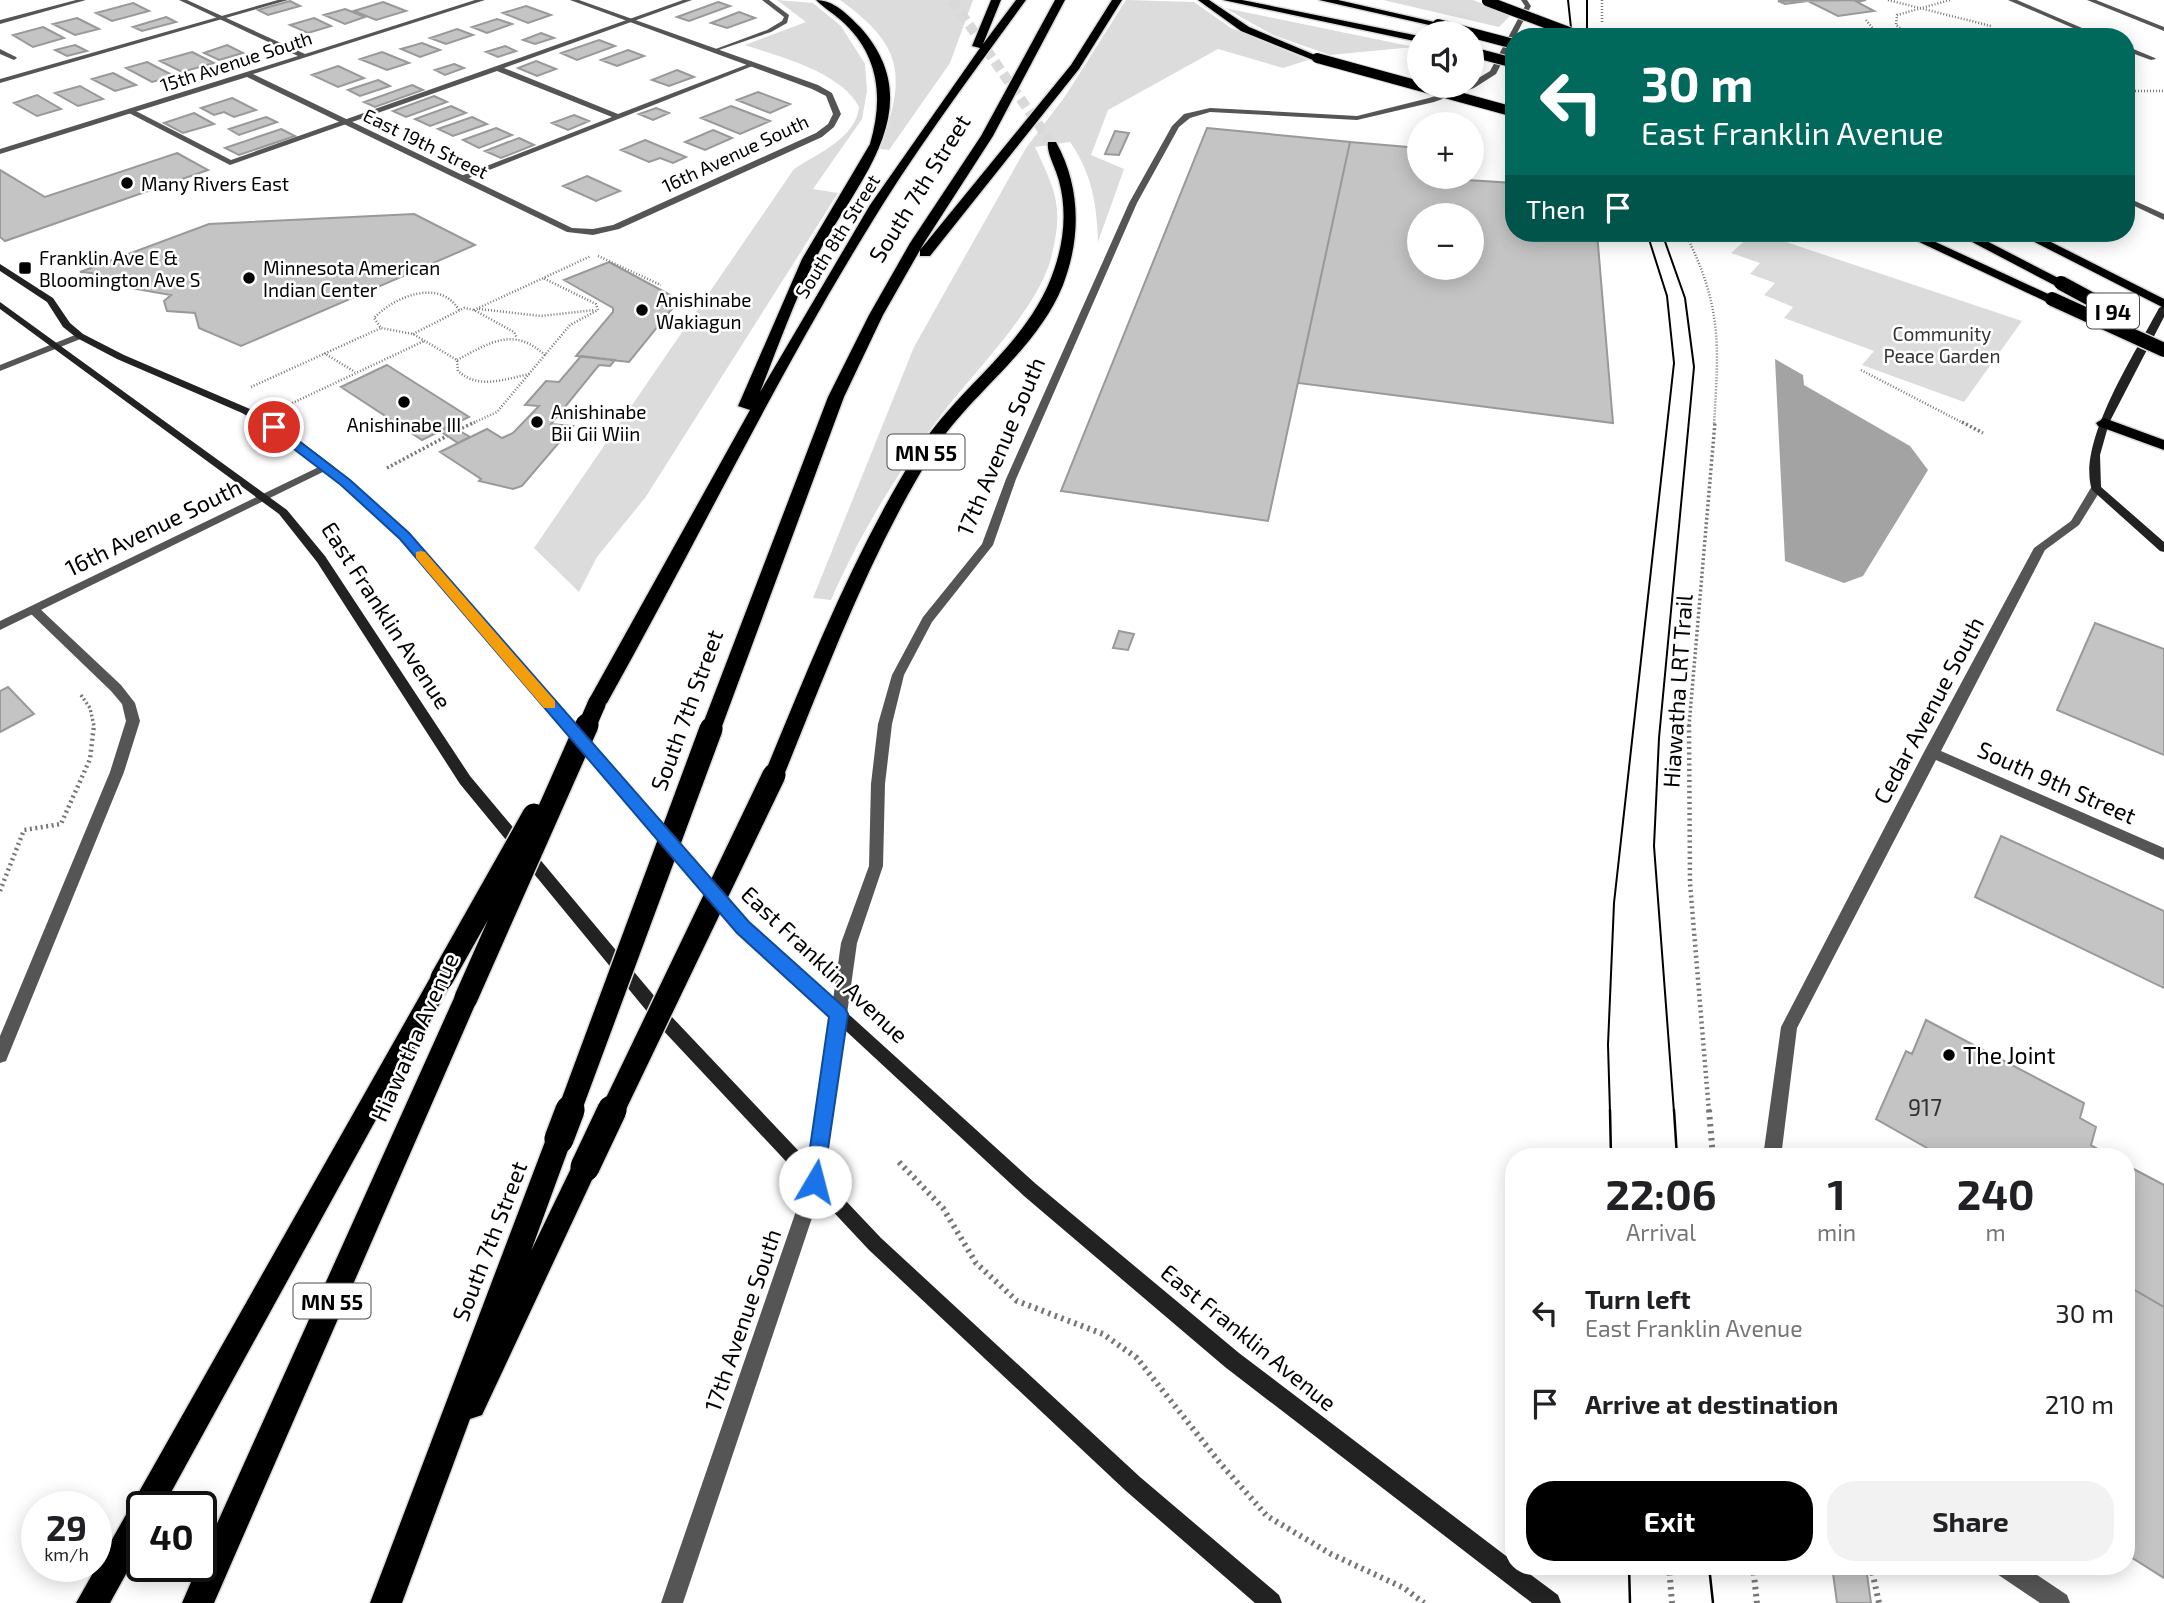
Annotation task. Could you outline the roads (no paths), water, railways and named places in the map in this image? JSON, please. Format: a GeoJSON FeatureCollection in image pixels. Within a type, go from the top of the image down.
{"type":"FeatureCollection","features":[{"type":"Feature","properties":{"kind":"highway","name":"MN 55"},"geometry":{"type":"LineString","coordinates":[[704,504],[810,257],[871,158],[883,123],[886,97],[876,58],[856,28],[821,0]]}},
{"type":"Feature","properties":{"kind":"highway"},"geometry":{"type":"LineString","coordinates":[[962,80],[996,0]]}},
{"type":"Feature","properties":{"kind":"highway","name":"South 8th Street"},"geometry":{"type":"LineString","coordinates":[[704,504],[858,234],[962,80],[1021,0]]}},
{"type":"Feature","properties":{"kind":"highway","name":"South 7th Street"},"geometry":{"type":"LineString","coordinates":[[404,1549],[836,397],[876,315],[917,243],[987,136],[1063,0]]}},
{"type":"Feature","properties":{"kind":"highway"},"geometry":{"type":"LineString","coordinates":[[876,315],[1075,67],[1116,0]]}},
{"type":"Feature","properties":{"kind":"highway"},"geometry":{"type":"LineString","coordinates":[[1203,0],[1245,29],[1317,58],[1505,110]]}},
{"type":"Feature","properties":{"kind":"highway"},"geometry":{"type":"LineString","coordinates":[[1227,0],[1407,36]]}},
{"type":"Feature","properties":{"kind":"highway"},"geometry":{"type":"LineString","coordinates":[[1324,0],[1438,24],[1505,42]]}},
{"type":"Feature","properties":{"kind":"highway"},"geometry":{"type":"LineString","coordinates":[[1485,1],[1558,28]]}},
{"type":"Feature","properties":{"kind":"highway"},"geometry":{"type":"LineString","coordinates":[[1484,55],[1505,61]]}},
{"type":"Feature","properties":{"kind":"highway","name":"MN 55"},"geometry":{"type":"LineString","coordinates":[[386,1603],[404,1549],[584,1167],[774,775],[850,592],[890,509],[931,444],[1033,324],[1053,291],[1067,252],[1071,209],[1066,179],[1052,144]]}},
{"type":"Feature","properties":{"kind":"highway"},"geometry":{"type":"LineString","coordinates":[[1926,242],[2164,350]]}},
{"type":"Feature","properties":{"kind":"highway","name":"I 94"},"geometry":{"type":"LineString","coordinates":[[1979,242],[2164,339]]}},
{"type":"Feature","properties":{"kind":"highway","name":"I 94"},"geometry":{"type":"LineString","coordinates":[[2049,242],[2080,253],[2164,306]]}},
{"type":"Feature","properties":{"kind":"highway"},"geometry":{"type":"LineString","coordinates":[[2065,242],[2080,253],[2164,292]]}},
{"type":"Feature","properties":{"kind":"highway"},"geometry":{"type":"LineString","coordinates":[[2104,423],[2164,445]]}},
{"type":"Feature","properties":{"kind":"highway","name":"Hiawatha Avenue"},"geometry":{"type":"LineString","coordinates":[[198,1603],[597,703],[704,504]]}},
{"type":"Feature","properties":{"kind":"highway"},"geometry":{"type":"LineString","coordinates":[[155,1491],[597,703]]}},
{"type":"Feature","properties":{"kind":"highway"},"geometry":{"type":"LineString","coordinates":[[92,1603],[126,1542]]}},
{"type":"Feature","properties":{"kind":"main road","name":"East Franklin Avenue"},"geometry":{"type":"LineString","coordinates":[[0,267],[50,300],[66,325],[80,336],[246,411],[274,427],[405,536],[743,928],[1030,1190],[1232,1360],[1505,1569]]}},
{"type":"Feature","properties":{"kind":"main road","name":"East Franklin Avenue"},"geometry":{"type":"LineString","coordinates":[[0,304],[283,512],[300,531],[465,780],[665,1021],[875,1244],[1122,1475],[1271,1603]]}},
{"type":"Feature","properties":{"kind":"main road"},"geometry":{"type":"LineString","coordinates":[[2164,306],[2104,423],[2095,455],[2096,488],[2164,548]]}},
{"type":"Feature","properties":{"kind":"main road","name":"East Franklin Avenue"},"geometry":{"type":"LineString","coordinates":[[1513,1575],[1550,1603]]}},
{"type":"Feature","properties":{"kind":"street"},"geometry":{"type":"LineString","coordinates":[[0,22],[83,0]]}},
{"type":"Feature","properties":{"kind":"street"},"geometry":{"type":"LineString","coordinates":[[182,0],[304,56]]}},
{"type":"Feature","properties":{"kind":"street"},"geometry":{"type":"LineString","coordinates":[[0,82],[285,0]]}},
{"type":"Feature","properties":{"kind":"street","name":"15th Avenue South"},"geometry":{"type":"LineString","coordinates":[[2,150],[482,0]]}},
{"type":"Feature","properties":{"kind":"street"},"geometry":{"type":"LineString","coordinates":[[573,0],[753,64]]}},
{"type":"Feature","properties":{"kind":"street"},"geometry":{"type":"LineString","coordinates":[[129,111],[230,163],[689,0]]}},
{"type":"Feature","properties":{"kind":"street"},"geometry":{"type":"LineString","coordinates":[[715,51],[769,31],[785,22],[787,16],[765,0]]}},
{"type":"Feature","properties":{"kind":"street","name":"17th Avenue South"},"geometry":{"type":"LineString","coordinates":[[1516,28],[1528,6],[1524,0]]}},
{"type":"Feature","properties":{"kind":"street"},"geometry":{"type":"LineString","coordinates":[[2011,0],[2078,28]]}},
{"type":"Feature","properties":{"kind":"street"},"geometry":{"type":"LineString","coordinates":[[2090,0],[2164,29]]}},
{"type":"Feature","properties":{"kind":"street","name":"17th Avenue South"},"geometry":{"type":"LineString","coordinates":[[1484,78],[1493,72],[1505,49]]}},
{"type":"Feature","properties":{"kind":"street"},"geometry":{"type":"LineString","coordinates":[[0,51],[14,58]]}},
{"type":"Feature","properties":{"kind":"street"},"geometry":{"type":"LineString","coordinates":[[2135,52],[2153,59]]}},
{"type":"Feature","properties":{"kind":"street"},"geometry":{"type":"LineString","coordinates":[[464,178],[753,64]]}},
{"type":"Feature","properties":{"kind":"street","name":"16th Avenue South"},"geometry":{"type":"LineString","coordinates":[[593,232],[616,227],[820,135],[831,125],[837,114],[835,104],[828,95],[753,64]]}},
{"type":"Feature","properties":{"kind":"street"},"geometry":{"type":"LineString","coordinates":[[497,68],[618,117]]}},
{"type":"Feature","properties":{"kind":"street","name":"East 19th Street"},"geometry":{"type":"LineString","coordinates":[[247,74],[570,230],[593,232]]}},
{"type":"Feature","properties":{"kind":"street","name":"17th Avenue South"},"geometry":{"type":"LineString","coordinates":[[672,1603],[815,1182],[849,943],[876,866],[878,784],[884,724],[898,675],[927,620],[987,545],[1042,408],[1133,203],[1176,126],[1187,116],[1210,110],[1357,118],[1438,98]]}},
{"type":"Feature","properties":{"kind":"street"},"geometry":{"type":"LineString","coordinates":[[2135,203],[2164,217]]}},
{"type":"Feature","properties":{"kind":"street"},"geometry":{"type":"LineString","coordinates":[[0,368],[80,336]]}},
{"type":"Feature","properties":{"kind":"street","name":"16th Avenue South"},"geometry":{"type":"LineString","coordinates":[[0,626],[325,467]]}},
{"type":"Feature","properties":{"kind":"street","name":"Cedar Avenue South"},"geometry":{"type":"LineString","coordinates":[[1773,1148],[1789,1027],[2039,548],[2074,523],[2096,488]]}},
{"type":"Feature","properties":{"kind":"street"},"geometry":{"type":"LineString","coordinates":[[0,1056],[117,772],[133,721],[128,703],[116,688],[34,610]]}},
{"type":"Feature","properties":{"kind":"street","name":"South 9th Street"},"geometry":{"type":"LineString","coordinates":[[1931,752],[2164,854]]}},
{"type":"Feature","properties":{"kind":"street"},"geometry":{"type":"LineString","coordinates":[[2019,1575],[2059,1603]]}},
{"type":"Feature","properties":{"kind":"tunnel"},"geometry":{"type":"LineString","coordinates":[[952,0],[1052,144]]}},
{"type":"Feature","properties":{"kind":"tram line"},"geometry":{"type":"LineString","coordinates":[[1568,0],[1571,28]]}},
{"type":"Feature","properties":{"kind":"tram line"},"geometry":{"type":"LineString","coordinates":[[1587,0],[1587,28]]}},
{"type":"Feature","properties":{"kind":"tram line"},"geometry":{"type":"LineString","coordinates":[[1610,1112],[1608,1045],[1614,903],[1674,363],[1667,296],[1650,242]]}},
{"type":"Feature","properties":{"kind":"tram line"},"geometry":{"type":"LineString","coordinates":[[1665,242],[1685,298],[1694,367],[1659,738],[1654,846],[1674,1112]]}},
{"type":"Feature","properties":{"kind":"tram line"},"geometry":{"type":"LineString","coordinates":[[1610,1110],[1611,1148]]}},
{"type":"Feature","properties":{"kind":"tram line"},"geometry":{"type":"LineString","coordinates":[[1674,1110],[1676,1148]]}},
{"type":"Feature","properties":{"kind":"tram line"},"geometry":{"type":"LineString","coordinates":[[1629,1575],[1630,1603]]}},
{"type":"Feature","properties":{"kind":"tram line"},"geometry":{"type":"LineString","coordinates":[[1710,1575],[1713,1603]]}},
{"type":"Feature","properties":{"kind":"place","name":"Many Rivers East"},"geometry":{"type":"Point","coordinates":[127,183]}},
{"type":"Feature","properties":{"kind":"place","name":"Franklin Ave E & Bloomington Ave S"},"geometry":{"type":"Point","coordinates":[25,268]}},
{"type":"Feature","properties":{"kind":"place","name":"Minnesota American Indian Center"},"geometry":{"type":"Point","coordinates":[249,278]}},
{"type":"Feature","properties":{"kind":"place","name":"Anishinabe Wakiagun"},"geometry":{"type":"Point","coordinates":[642,310]}},
{"type":"Feature","properties":{"kind":"place","name":"Anishinabe III"},"geometry":{"type":"Point","coordinates":[404,402]}},
{"type":"Feature","properties":{"kind":"place","name":"Anishinabe Bii Gii Wiin"},"geometry":{"type":"Point","coordinates":[537,422]}},
{"type":"Feature","properties":{"kind":"place","name":"The Joint"},"geometry":{"type":"Point","coordinates":[1949,1055]}},
{"type":"Feature","properties":{"kind":"park label","name":"Community Peace Garden"},"geometry":{"type":"Point","coordinates":[1942,344]}}]}
